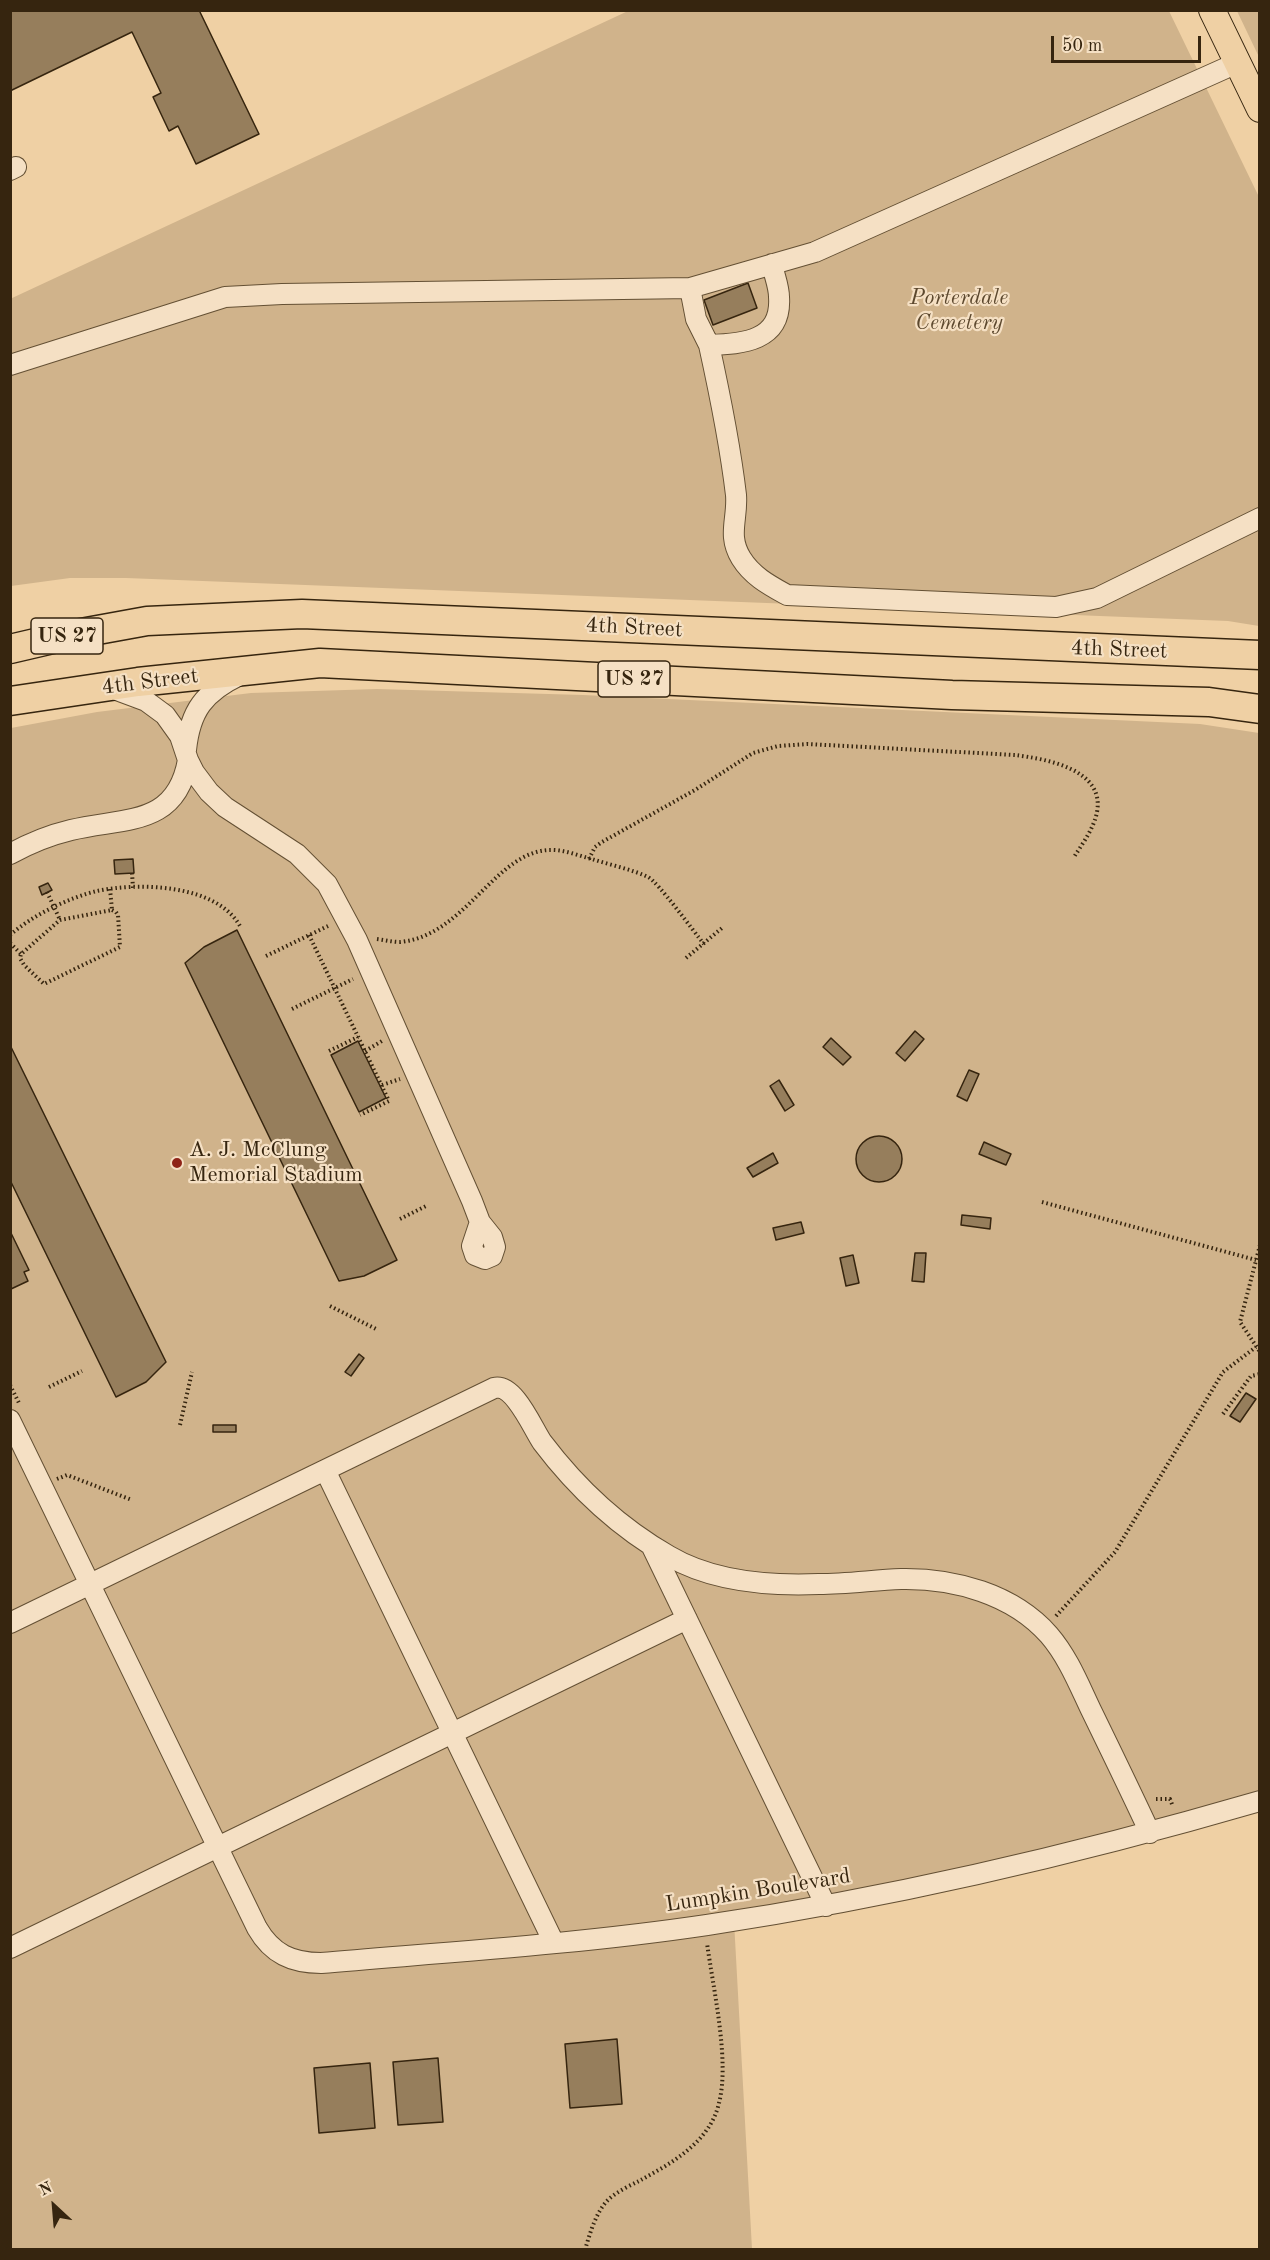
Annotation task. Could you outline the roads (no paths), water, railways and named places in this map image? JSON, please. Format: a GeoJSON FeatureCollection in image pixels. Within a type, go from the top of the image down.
{"type":"FeatureCollection","features":[{"type":"Feature","properties":{"kind":"highway","name":"4th Street"},"geometry":{"type":"LineString","coordinates":[[10,650],[70,635],[147,621],[302,614],[1260,656]]}},
{"type":"Feature","properties":{"kind":"highway","name":"4th Street"},"geometry":{"type":"LineString","coordinates":[[10,701],[105,687],[320,663],[952,695],[1209,702],[1260,709]]}},
{"type":"Feature","properties":{"kind":"main road"},"geometry":{"type":"LineString","coordinates":[[1212,10],[1260,109]]}},
{"type":"Feature","properties":{"kind":"street"},"geometry":{"type":"LineString","coordinates":[[10,365],[225,297],[282,294],[690,288],[815,252],[1237,63]]}},
{"type":"Feature","properties":{"kind":"street"},"geometry":{"type":"LineString","coordinates":[[708,345],[738,344],[766,334],[779,314],[780,294],[772,264]]}},
{"type":"Feature","properties":{"kind":"street"},"geometry":{"type":"LineString","coordinates":[[690,288],[696,319],[708,345],[730,450],[736,499],[733,538],[741,558],[760,580],[787,595],[1056,607],[1097,598],[1260,518]]}},
{"type":"Feature","properties":{"kind":"street"},"geometry":{"type":"LineString","coordinates":[[163,807],[177,793],[182,783],[190,724],[200,704],[219,687],[250,670]]}},
{"type":"Feature","properties":{"kind":"street"},"geometry":{"type":"LineString","coordinates":[[105,687],[146,701],[157,708],[174,726],[201,783],[225,807],[297,854],[327,884],[346,917],[371,970],[480,1222]]}},
{"type":"Feature","properties":{"kind":"street"},"geometry":{"type":"LineString","coordinates":[[10,854],[44,838],[70,830],[142,817],[183,799],[202,799],[225,807]]}},
{"type":"Feature","properties":{"kind":"street"},"geometry":{"type":"LineString","coordinates":[[10,1623],[494,1388],[502,1387],[513,1394],[544,1443],[575,1481],[622,1524],[671,1558],[712,1574],[737,1579],[810,1584],[902,1579],[933,1580],[975,1590],[1014,1606],[1040,1626],[1061,1651],[1150,1833]]}},
{"type":"Feature","properties":{"kind":"street"},"geometry":{"type":"LineString","coordinates":[[10,1420],[19,1460],[90,1584],[218,1847]]}},
{"type":"Feature","properties":{"kind":"street"},"geometry":{"type":"LineString","coordinates":[[325,1470],[554,1942]]}},
{"type":"Feature","properties":{"kind":"street"},"geometry":{"type":"LineString","coordinates":[[651,1545],[826,1906]]}},
{"type":"Feature","properties":{"kind":"street"},"geometry":{"type":"LineString","coordinates":[[10,1948],[687,1619]]}},
{"type":"Feature","properties":{"kind":"street","name":"Lumpkin Boulevard"},"geometry":{"type":"LineString","coordinates":[[218,1847],[262,1937],[282,1956],[310,1963],[554,1942],[705,1925],[826,1906],[1008,1869],[1150,1833],[1260,1801]]}},
{"type":"Feature","properties":{"kind":"place","name":"A. J. McClung Memorial Stadium"},"geometry":{"type":"Point","coordinates":[177,1163]}},
{"type":"Feature","properties":{"kind":"park label","name":"Porterdale Cemetery"},"geometry":{"type":"Point","coordinates":[959,310]}}]}
